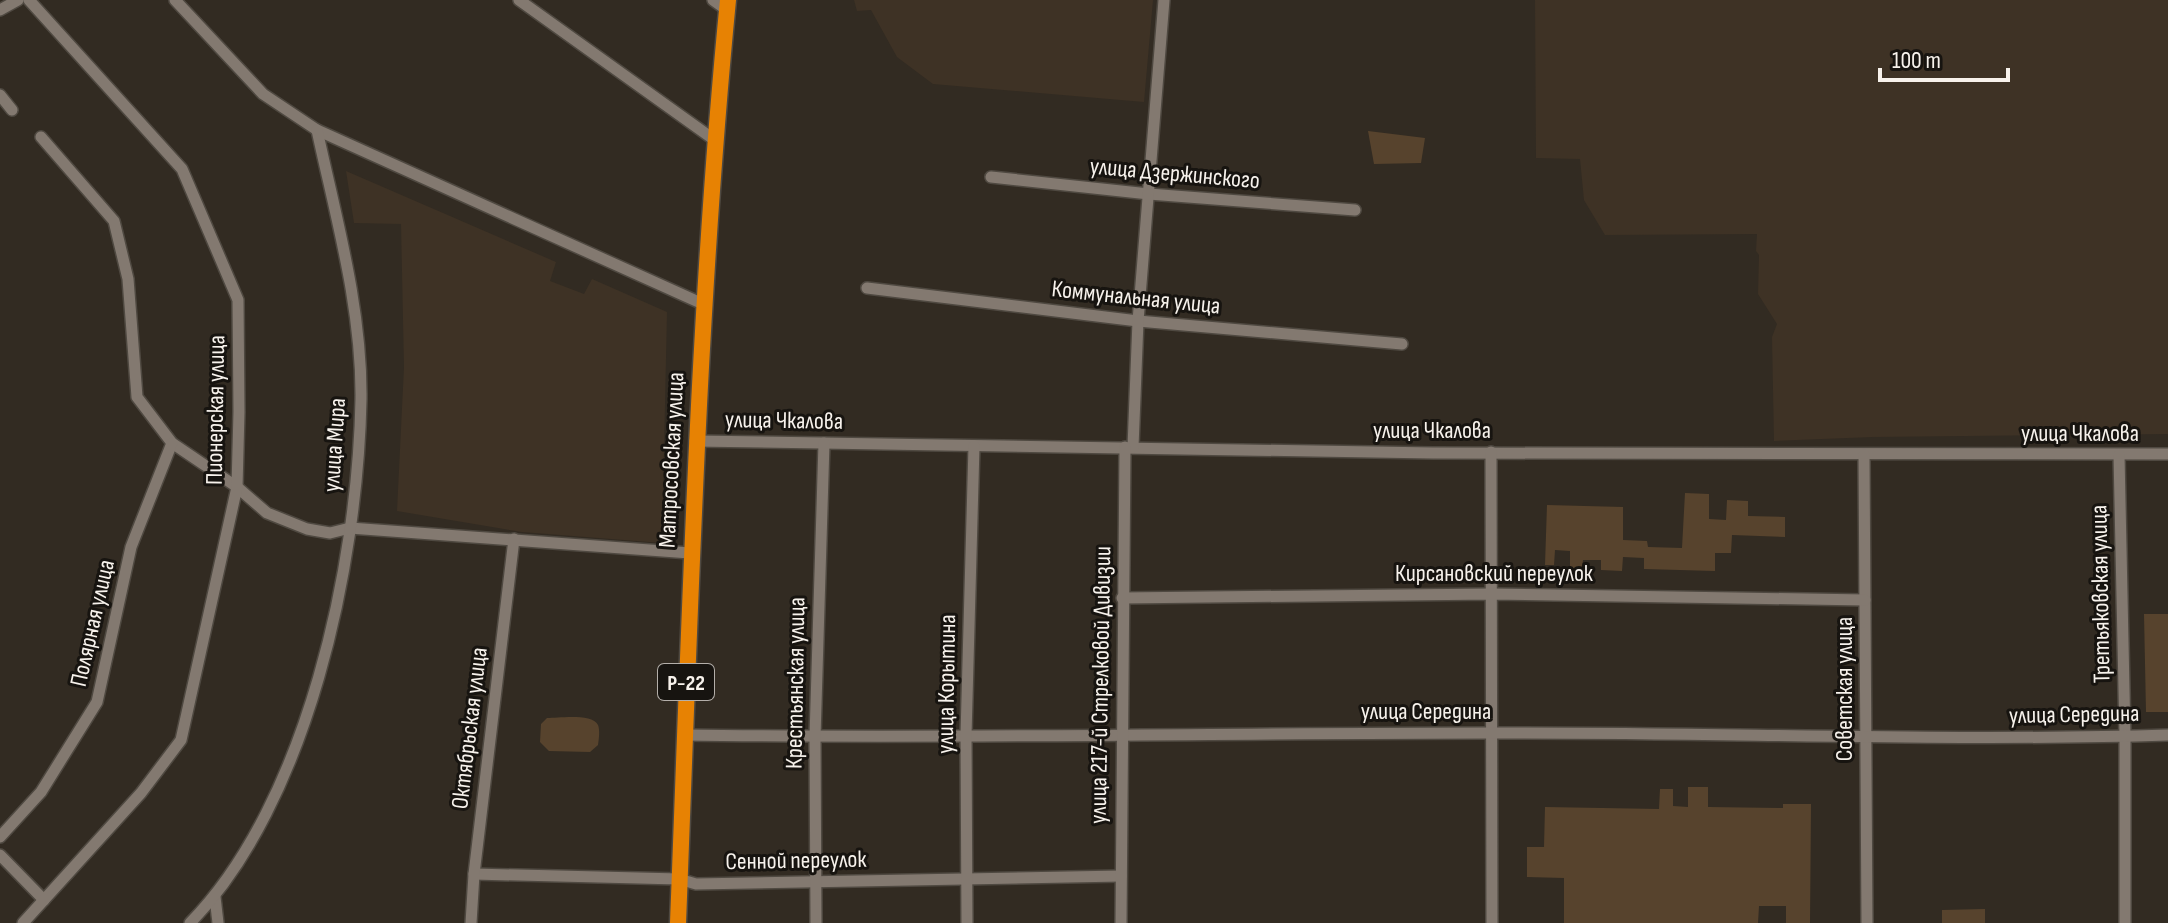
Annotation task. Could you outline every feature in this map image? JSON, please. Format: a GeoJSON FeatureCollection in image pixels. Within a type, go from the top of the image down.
{"type":"FeatureCollection","features":[{"type":"Feature","properties":{"kind":"highway","name":"Матросовская улица"},"geometry":{"type":"LineString","coordinates":[[678,923],[695,441],[723,3]]}},
{"type":"Feature","properties":{"kind":"street"},"geometry":{"type":"LineString","coordinates":[[0,10],[18,0]]}},
{"type":"Feature","properties":{"kind":"street","name":"Пионерская улица"},"geometry":{"type":"LineString","coordinates":[[23,923],[141,793],[181,740],[237,487],[238,300],[182,169],[29,0]]}},
{"type":"Feature","properties":{"kind":"street"},"geometry":{"type":"LineString","coordinates":[[175,0],[263,94],[317,130],[703,304]]}},
{"type":"Feature","properties":{"kind":"street"},"geometry":{"type":"LineString","coordinates":[[519,0],[716,141]]}},
{"type":"Feature","properties":{"kind":"street","name":"улица 217-й Стрелковой Дивизии"},"geometry":{"type":"LineString","coordinates":[[1121,923],[1122,598],[1129,447],[1164,0]]}},
{"type":"Feature","properties":{"kind":"street"},"geometry":{"type":"LineString","coordinates":[[0,95],[12,110]]}},
{"type":"Feature","properties":{"kind":"street","name":"улица Мира"},"geometry":{"type":"LineString","coordinates":[[190,923],[215,897],[263,819],[310,711],[324,660],[350,528],[361,398],[354,305],[317,130]]}},
{"type":"Feature","properties":{"kind":"street"},"geometry":{"type":"LineString","coordinates":[[41,137],[114,221],[128,279],[137,397],[172,443],[237,487],[267,513],[307,529],[330,533],[350,528],[690,553]]}},
{"type":"Feature","properties":{"kind":"street","name":"улица Дзержинского"},"geometry":{"type":"LineString","coordinates":[[991,177],[1149,194],[1355,210]]}},
{"type":"Feature","properties":{"kind":"street","name":"Коммунальная улица"},"geometry":{"type":"LineString","coordinates":[[867,288],[1138,321],[1402,344]]}},
{"type":"Feature","properties":{"kind":"street","name":"улица Чкалова"},"geometry":{"type":"LineString","coordinates":[[695,441],[1491,452],[2168,454]]}},
{"type":"Feature","properties":{"kind":"street","name":"Полярная улица"},"geometry":{"type":"LineString","coordinates":[[0,837],[41,792],[97,702],[131,547],[172,443]]}},
{"type":"Feature","properties":{"kind":"street","name":"Крестьянская улица"},"geometry":{"type":"LineString","coordinates":[[816,923],[815,737],[824,443]]}},
{"type":"Feature","properties":{"kind":"street","name":"улица Корытина"},"geometry":{"type":"LineString","coordinates":[[967,923],[966,735],[974,446]]}},
{"type":"Feature","properties":{"kind":"street"},"geometry":{"type":"LineString","coordinates":[[1491,452],[1492,923]]}},
{"type":"Feature","properties":{"kind":"street","name":"Советская улица"},"geometry":{"type":"LineString","coordinates":[[1864,455],[1867,923]]}},
{"type":"Feature","properties":{"kind":"street","name":"Третьяковская улица"},"geometry":{"type":"LineString","coordinates":[[2119,455],[2125,923]]}},
{"type":"Feature","properties":{"kind":"street","name":"Октябрьская улица"},"geometry":{"type":"LineString","coordinates":[[471,923],[474,874],[514,539]]}},
{"type":"Feature","properties":{"kind":"street","name":"Кирсановский переулок"},"geometry":{"type":"LineString","coordinates":[[1122,598],[1491,594],[1865,600]]}},
{"type":"Feature","properties":{"kind":"street","name":"улица Середина"},"geometry":{"type":"LineString","coordinates":[[684,735],[1493,733],[1866,738],[2168,735]]}},
{"type":"Feature","properties":{"kind":"street"},"geometry":{"type":"LineString","coordinates":[[0,855],[44,900]]}},
{"type":"Feature","properties":{"kind":"street","name":"Сенной переулок"},"geometry":{"type":"LineString","coordinates":[[474,874],[679,879],[696,884],[1121,876]]}},
{"type":"Feature","properties":{"kind":"street"},"geometry":{"type":"LineString","coordinates":[[215,897],[218,923]]}},
{"type":"Feature","properties":{"kind":"shaded area"},"geometry":{"type":"Polygon","coordinates":[[[854,0],[1153,0],[1144,102],[933,84],[897,57],[871,10],[857,11],[854,0]]]}},
{"type":"Feature","properties":{"kind":"shaded area"},"geometry":{"type":"Polygon","coordinates":[[[1535,0],[2168,0],[2168,434],[1774,441],[1772,337],[1777,324],[1758,294],[1757,234],[1605,235],[1584,200],[1580,159],[1536,158],[1535,0]]]}},
{"type":"Feature","properties":{"kind":"shaded area"},"geometry":{"type":"Polygon","coordinates":[[[1368,131],[1425,138],[1421,163],[1374,164],[1368,131]]]}},
{"type":"Feature","properties":{"kind":"shaded area"},"geometry":{"type":"Polygon","coordinates":[[[346,171],[556,262],[550,281],[584,294],[592,279],[667,312],[662,543],[522,532],[397,511],[404,367],[401,224],[354,223],[346,171]]]}},
{"type":"Feature","properties":{"kind":"shaded area"},"geometry":{"type":"Polygon","coordinates":[[[1685,493],[1709,494],[1709,519],[1726,520],[1727,500],[1748,501],[1748,516],[1785,517],[1785,537],[1732,535],[1731,553],[1715,553],[1715,571],[1644,569],[1644,558],[1623,557],[1622,571],[1601,570],[1601,560],[1583,560],[1582,568],[1570,568],[1570,551],[1555,550],[1554,565],[1545,565],[1547,505],[1623,507],[1623,540],[1647,541],[1648,547],[1682,548],[1685,493]]]}},
{"type":"Feature","properties":{"kind":"shaded area"},"geometry":{"type":"Polygon","coordinates":[[[2144,614],[2168,614],[2168,712],[2146,712],[2144,614]]]}},
{"type":"Feature","properties":{"kind":"shaded area"},"geometry":{"type":"Polygon","coordinates":[[[547,718],[595,721],[599,729],[598,745],[590,752],[549,751],[540,742],[541,724],[547,718]]]}},
{"type":"Feature","properties":{"kind":"shaded area"},"geometry":{"type":"Polygon","coordinates":[[[1688,787],[1708,787],[1708,807],[1783,808],[1783,804],[1811,804],[1810,923],[1786,923],[1786,906],[1759,906],[1758,923],[1564,923],[1564,878],[1527,877],[1527,847],[1544,847],[1545,807],[1659,809],[1660,789],[1673,789],[1673,806],[1688,807],[1688,787]]]}},
{"type":"Feature","properties":{"kind":"shaded area"},"geometry":{"type":"Polygon","coordinates":[[[1985,909],[1985,923],[1942,923],[1942,910],[1985,909]]]}}]}
